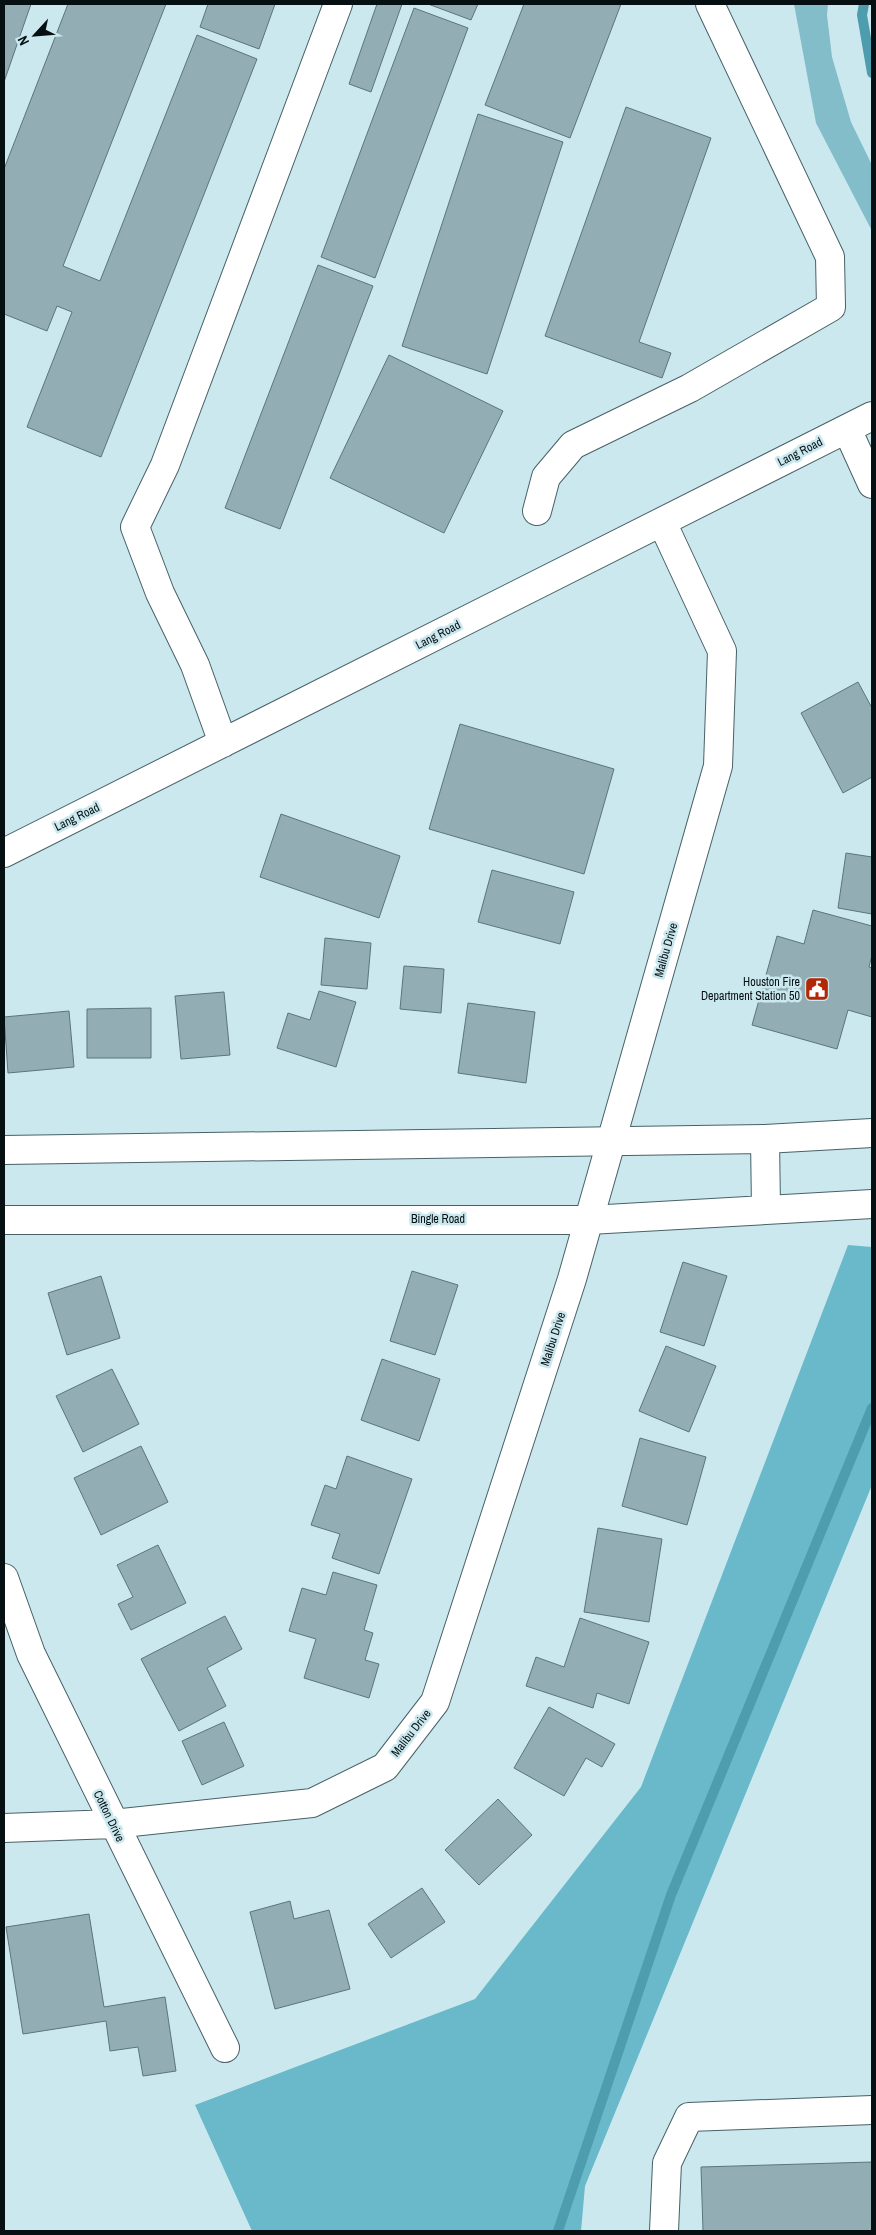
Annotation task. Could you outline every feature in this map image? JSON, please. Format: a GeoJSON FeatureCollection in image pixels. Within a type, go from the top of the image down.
{"type":"FeatureCollection","features":[{"type":"Feature","properties":{"kind":"street"},"geometry":{"type":"LineString","coordinates":[[223,744],[195,665],[160,593],[135,527],[165,465],[338,4]]}},
{"type":"Feature","properties":{"kind":"street"},"geometry":{"type":"LineString","coordinates":[[537,511],[546,477],[573,445],[690,388],[831,307],[830,258],[710,4]]}},
{"type":"Feature","properties":{"kind":"street","name":"Lang Road"},"geometry":{"type":"LineString","coordinates":[[4,853],[872,416]]}},
{"type":"Feature","properties":{"kind":"street"},"geometry":{"type":"LineString","coordinates":[[848,428],[872,484]]}},
{"type":"Feature","properties":{"kind":"street","name":"Malibu Drive"},"geometry":{"type":"LineString","coordinates":[[4,1828],[113,1824],[312,1803],[385,1767],[435,1702],[514,1462],[588,1220],[718,766],[722,651],[662,522]]}},
{"type":"Feature","properties":{"kind":"street"},"geometry":{"type":"LineString","coordinates":[[4,1150],[765,1139],[872,1133]]}},
{"type":"Feature","properties":{"kind":"street"},"geometry":{"type":"LineString","coordinates":[[765,1139],[766,1209]]}},
{"type":"Feature","properties":{"kind":"street","name":"Bingle Road"},"geometry":{"type":"LineString","coordinates":[[4,1220],[588,1220],[872,1204]]}},
{"type":"Feature","properties":{"kind":"street","name":"Cotton Drive"},"geometry":{"type":"LineString","coordinates":[[4,1578],[31,1654],[113,1824],[225,2048]]}},
{"type":"Feature","properties":{"kind":"street"},"geometry":{"type":"LineString","coordinates":[[664,2231],[667,2162],[689,2117],[872,2110]]}},
{"type":"Feature","properties":{"kind":"shaded area"},"geometry":{"type":"Polygon","coordinates":[[[794,4],[828,4],[827,15],[832,57],[851,122],[872,165],[872,231],[816,123],[794,4]]]}},
{"type":"Feature","properties":{"kind":"shaded area"},"geometry":{"type":"Polygon","coordinates":[[[848,1245],[872,1247],[872,1485],[585,2186],[581,2231],[252,2231],[195,2105],[475,1999],[641,1787],[848,1245]]]}},
{"type":"Feature","properties":{"kind":"building"},"geometry":{"type":"Polygon","coordinates":[[[4,4],[31,4],[4,82],[4,4]]]}},
{"type":"Feature","properties":{"kind":"building"},"geometry":{"type":"Polygon","coordinates":[[[68,4],[166,4],[63,266],[100,281],[197,35],[257,59],[101,457],[27,427],[72,312],[57,306],[47,331],[4,314],[4,169],[68,4]]]}},
{"type":"Feature","properties":{"kind":"building"},"geometry":{"type":"Polygon","coordinates":[[[208,4],[275,4],[259,49],[200,27],[208,4]]]}},
{"type":"Feature","properties":{"kind":"building"},"geometry":{"type":"Polygon","coordinates":[[[377,4],[402,4],[371,92],[349,84],[377,4]]]}},
{"type":"Feature","properties":{"kind":"building"},"geometry":{"type":"Polygon","coordinates":[[[428,4],[478,4],[471,20],[428,4]]]}},
{"type":"Feature","properties":{"kind":"building"},"geometry":{"type":"Polygon","coordinates":[[[524,4],[621,4],[570,138],[485,105],[524,4]]]}},
{"type":"Feature","properties":{"kind":"building"},"geometry":{"type":"Polygon","coordinates":[[[414,8],[468,28],[375,278],[321,257],[414,8]]]}},
{"type":"Feature","properties":{"kind":"building"},"geometry":{"type":"Polygon","coordinates":[[[626,107],[711,138],[639,342],[671,353],[662,378],[545,336],[626,107]]]}},
{"type":"Feature","properties":{"kind":"building"},"geometry":{"type":"Polygon","coordinates":[[[478,114],[563,142],[487,374],[402,346],[478,114]]]}},
{"type":"Feature","properties":{"kind":"building"},"geometry":{"type":"Polygon","coordinates":[[[318,265],[373,286],[280,529],[225,508],[318,265]]]}},
{"type":"Feature","properties":{"kind":"building"},"geometry":{"type":"Polygon","coordinates":[[[389,355],[503,411],[444,533],[330,478],[389,355]]]}},
{"type":"Feature","properties":{"kind":"building"},"geometry":{"type":"Polygon","coordinates":[[[858,682],[872,708],[872,777],[843,793],[801,713],[858,682]]]}},
{"type":"Feature","properties":{"kind":"building"},"geometry":{"type":"Polygon","coordinates":[[[460,724],[614,769],[584,874],[429,829],[460,724]]]}},
{"type":"Feature","properties":{"kind":"building"},"geometry":{"type":"Polygon","coordinates":[[[281,814],[400,856],[379,918],[260,877],[281,814]]]}},
{"type":"Feature","properties":{"kind":"building"},"geometry":{"type":"Polygon","coordinates":[[[846,853],[872,857],[872,914],[838,908],[846,853]]]}},
{"type":"Feature","properties":{"kind":"building"},"geometry":{"type":"Polygon","coordinates":[[[492,870],[574,892],[560,944],[478,922],[492,870]]]}},
{"type":"Feature","properties":{"kind":"building","name":"Houston Fire Department Station 50"},"geometry":{"type":"Polygon","coordinates":[[[813,910],[872,926],[872,955],[869,967],[872,968],[872,1017],[848,1010],[837,1049],[752,1025],[777,936],[804,944],[813,910]]]}},
{"type":"Feature","properties":{"kind":"building"},"geometry":{"type":"Polygon","coordinates":[[[325,938],[371,943],[367,989],[321,985],[325,938]]]}},
{"type":"Feature","properties":{"kind":"building"},"geometry":{"type":"Polygon","coordinates":[[[404,966],[444,969],[441,1013],[400,1009],[404,966]]]}},
{"type":"Feature","properties":{"kind":"building"},"geometry":{"type":"Polygon","coordinates":[[[319,991],[356,1002],[336,1067],[277,1048],[288,1013],[310,1020],[319,991]]]}},
{"type":"Feature","properties":{"kind":"building"},"geometry":{"type":"Polygon","coordinates":[[[224,992],[230,1055],[181,1059],[175,996],[224,992]]]}},
{"type":"Feature","properties":{"kind":"building"},"geometry":{"type":"Polygon","coordinates":[[[468,1003],[535,1012],[526,1083],[458,1073],[468,1003]]]}},
{"type":"Feature","properties":{"kind":"building"},"geometry":{"type":"Polygon","coordinates":[[[151,1008],[151,1058],[87,1058],[87,1009],[151,1008]]]}},
{"type":"Feature","properties":{"kind":"building"},"geometry":{"type":"Polygon","coordinates":[[[69,1011],[74,1067],[8,1073],[4,1017],[69,1011]]]}},
{"type":"Feature","properties":{"kind":"building"},"geometry":{"type":"Polygon","coordinates":[[[683,1262],[727,1276],[704,1346],[660,1332],[683,1262]]]}},
{"type":"Feature","properties":{"kind":"building"},"geometry":{"type":"Polygon","coordinates":[[[412,1271],[458,1285],[435,1355],[390,1341],[412,1271]]]}},
{"type":"Feature","properties":{"kind":"building"},"geometry":{"type":"Polygon","coordinates":[[[101,1276],[120,1338],[67,1355],[48,1293],[101,1276]]]}},
{"type":"Feature","properties":{"kind":"building"},"geometry":{"type":"Polygon","coordinates":[[[666,1346],[716,1366],[689,1432],[639,1411],[666,1346]]]}},
{"type":"Feature","properties":{"kind":"building"},"geometry":{"type":"Polygon","coordinates":[[[382,1359],[440,1379],[419,1441],[361,1420],[382,1359]]]}},
{"type":"Feature","properties":{"kind":"building"},"geometry":{"type":"Polygon","coordinates":[[[112,1369],[139,1424],[83,1452],[56,1396],[112,1369]]]}},
{"type":"Feature","properties":{"kind":"building"},"geometry":{"type":"Polygon","coordinates":[[[640,1438],[706,1457],[687,1525],[622,1506],[640,1438]]]}},
{"type":"Feature","properties":{"kind":"building"},"geometry":{"type":"Polygon","coordinates":[[[141,1446],[168,1502],[101,1535],[74,1478],[141,1446]]]}},
{"type":"Feature","properties":{"kind":"building"},"geometry":{"type":"Polygon","coordinates":[[[347,1456],[412,1479],[379,1574],[332,1558],[340,1534],[311,1525],[325,1485],[336,1489],[347,1456]]]}},
{"type":"Feature","properties":{"kind":"building"},"geometry":{"type":"Polygon","coordinates":[[[598,1528],[662,1539],[649,1622],[584,1612],[598,1528]]]}},
{"type":"Feature","properties":{"kind":"building"},"geometry":{"type":"Polygon","coordinates":[[[158,1545],[186,1603],[131,1630],[118,1604],[133,1597],[117,1565],[158,1545]]]}},
{"type":"Feature","properties":{"kind":"building"},"geometry":{"type":"Polygon","coordinates":[[[333,1572],[377,1585],[364,1630],[373,1633],[365,1660],[379,1664],[369,1698],[304,1678],[316,1639],[289,1631],[302,1588],[326,1595],[333,1572]]]}},
{"type":"Feature","properties":{"kind":"building"},"geometry":{"type":"Polygon","coordinates":[[[225,1616],[242,1649],[207,1668],[226,1706],[179,1731],[141,1659],[225,1616]]]}},
{"type":"Feature","properties":{"kind":"building"},"geometry":{"type":"Polygon","coordinates":[[[580,1618],[649,1642],[629,1704],[597,1693],[593,1708],[526,1686],[536,1657],[564,1667],[580,1618]]]}},
{"type":"Feature","properties":{"kind":"building"},"geometry":{"type":"Polygon","coordinates":[[[549,1707],[615,1744],[602,1767],[586,1758],[564,1796],[514,1768],[549,1707]]]}},
{"type":"Feature","properties":{"kind":"building"},"geometry":{"type":"Polygon","coordinates":[[[224,1722],[244,1766],[202,1785],[182,1741],[224,1722]]]}},
{"type":"Feature","properties":{"kind":"building"},"geometry":{"type":"Polygon","coordinates":[[[498,1799],[532,1835],[479,1885],[445,1850],[498,1799]]]}},
{"type":"Feature","properties":{"kind":"building"},"geometry":{"type":"Polygon","coordinates":[[[422,1888],[445,1922],[391,1958],[368,1924],[422,1888]]]}},
{"type":"Feature","properties":{"kind":"building"},"geometry":{"type":"Polygon","coordinates":[[[290,1901],[294,1919],[329,1910],[350,1989],[275,2009],[250,1912],[290,1901]]]}},
{"type":"Feature","properties":{"kind":"building"},"geometry":{"type":"Polygon","coordinates":[[[89,1914],[104,2007],[165,1997],[176,2071],[143,2076],[138,2047],[110,2051],[106,2021],[23,2034],[6,1927],[89,1914]]]}},
{"type":"Feature","properties":{"kind":"building"},"geometry":{"type":"Polygon","coordinates":[[[872,2162],[872,2231],[703,2231],[701,2167],[872,2162]]]}},
{"type":"Feature","properties":{"kind":"waterway"},"geometry":{"type":"LineString","coordinates":[[864,4],[862,15],[872,73]]}},
{"type":"Feature","properties":{"kind":"waterway"},"geometry":{"type":"LineString","coordinates":[[558,2231],[671,1895],[872,1408]]}},
{"type":"Feature","properties":{"kind":"place","name":"Houston Fire Department Station 50"},"geometry":{"type":"Point","coordinates":[817,989]}}]}
